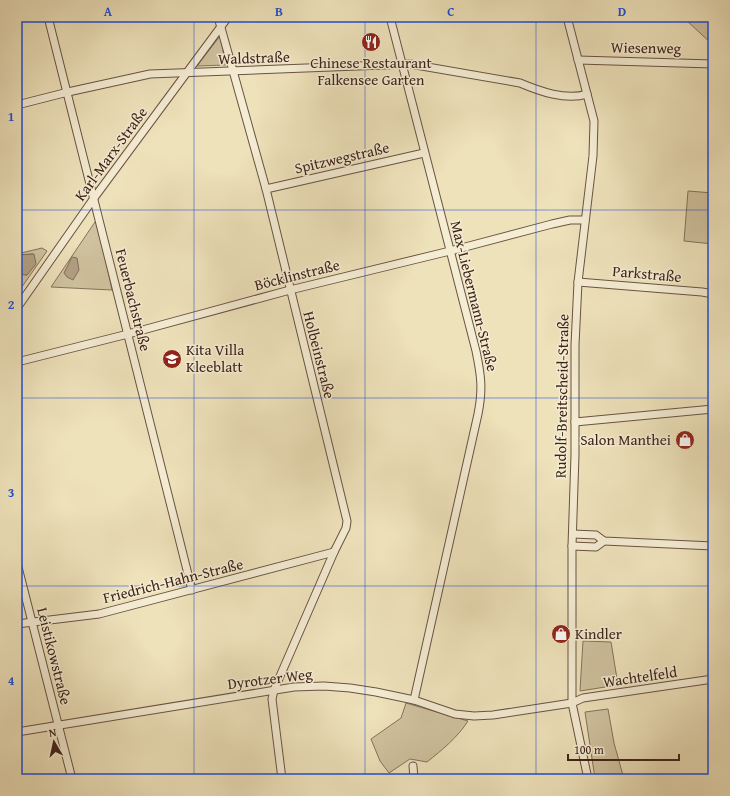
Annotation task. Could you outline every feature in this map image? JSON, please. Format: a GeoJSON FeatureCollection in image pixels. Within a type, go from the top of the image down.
{"type":"FeatureCollection","features":[{"type":"Feature","properties":{"kind":"street","name":"Feuerbachstraße"},"geometry":{"type":"LineString","coordinates":[[48,17],[192,590]]}},
{"type":"Feature","properties":{"kind":"street","name":"Holbeinstraße"},"geometry":{"type":"LineString","coordinates":[[218,17],[266,189],[347,521],[346,528],[334,552],[274,690]]}},
{"type":"Feature","properties":{"kind":"street","name":"Karl-Marx-Straße"},"geometry":{"type":"LineString","coordinates":[[17,308],[94,198],[228,17]]}},
{"type":"Feature","properties":{"kind":"street","name":"Max-Liebermann-Straße"},"geometry":{"type":"LineString","coordinates":[[390,17],[478,358],[482,381],[482,398],[414,700]]}},
{"type":"Feature","properties":{"kind":"street","name":"Rudolf-Breitscheid-Straße"},"geometry":{"type":"LineString","coordinates":[[567,17],[592,111],[594,130],[593,156],[578,282],[575,345],[572,546],[572,703],[588,779]]}},
{"type":"Feature","properties":{"kind":"street","name":"Wiesenweg"},"geometry":{"type":"LineString","coordinates":[[578,60],[713,64]]}},
{"type":"Feature","properties":{"kind":"street","name":"Waldstraße"},"geometry":{"type":"LineString","coordinates":[[17,105],[150,74],[402,64],[412,64],[520,83],[531,88],[564,96],[580,97],[587,94]]}},
{"type":"Feature","properties":{"kind":"street","name":"Spitzwegstraße"},"geometry":{"type":"LineString","coordinates":[[266,189],[424,153]]}},
{"type":"Feature","properties":{"kind":"street","name":"Böcklinstraße"},"geometry":{"type":"LineString","coordinates":[[17,362],[128,334],[290,290],[450,251],[552,224],[570,220],[585,220]]}},
{"type":"Feature","properties":{"kind":"street","name":"Parkstraße"},"geometry":{"type":"LineString","coordinates":[[578,282],[694,291],[713,294]]}},
{"type":"Feature","properties":{"kind":"street"},"geometry":{"type":"LineString","coordinates":[[575,422],[713,409]]}},
{"type":"Feature","properties":{"kind":"street"},"geometry":{"type":"LineString","coordinates":[[573,534],[596,535],[604,541],[713,546]]}},
{"type":"Feature","properties":{"kind":"street"},"geometry":{"type":"LineString","coordinates":[[572,546],[596,547],[604,541]]}},
{"type":"Feature","properties":{"kind":"street","name":"Friedrich-Hahn-Straße"},"geometry":{"type":"LineString","coordinates":[[17,624],[99,614],[334,552]]}},
{"type":"Feature","properties":{"kind":"street","name":"Leistikowstraße"},"geometry":{"type":"LineString","coordinates":[[17,563],[72,779]]}},
{"type":"Feature","properties":{"kind":"street","name":"Wachtelfeld"},"geometry":{"type":"LineString","coordinates":[[572,703],[583,698],[713,679]]}},
{"type":"Feature","properties":{"kind":"street","name":"Dyrotzer Weg"},"geometry":{"type":"LineString","coordinates":[[17,732],[294,687],[344,687],[376,692],[414,700],[455,714],[479,716],[572,703]]}},
{"type":"Feature","properties":{"kind":"street"},"geometry":{"type":"LineString","coordinates":[[274,690],[272,699],[282,779]]}},
{"type":"Feature","properties":{"kind":"street"},"geometry":{"type":"LineString","coordinates":[[413,766],[414,779]]}},
{"type":"Feature","properties":{"kind":"shaded area"},"geometry":{"type":"Polygon","coordinates":[[[684,17],[713,17],[713,45],[686,20],[684,17]]]}},
{"type":"Feature","properties":{"kind":"shaded area"},"geometry":{"type":"Polygon","coordinates":[[[220,36],[226,65],[197,66],[220,36]]]}},
{"type":"Feature","properties":{"kind":"shaded area"},"geometry":{"type":"Polygon","coordinates":[[[688,191],[713,193],[713,244],[684,241],[688,191]]]}},
{"type":"Feature","properties":{"kind":"shaded area"},"geometry":{"type":"Polygon","coordinates":[[[97,219],[112,290],[51,287],[97,219]]]}},
{"type":"Feature","properties":{"kind":"shaded area"},"geometry":{"type":"Polygon","coordinates":[[[42,248],[47,251],[17,294],[17,274],[27,275],[33,254],[17,254],[42,248]]]}},
{"type":"Feature","properties":{"kind":"shaded area"},"geometry":{"type":"Polygon","coordinates":[[[34,254],[36,264],[27,275],[17,274],[17,255],[34,254]]]}},
{"type":"Feature","properties":{"kind":"shaded area"},"geometry":{"type":"Polygon","coordinates":[[[72,257],[77,258],[79,270],[73,280],[67,277],[64,273],[72,257]]]}},
{"type":"Feature","properties":{"kind":"shaded area"},"geometry":{"type":"Polygon","coordinates":[[[583,641],[611,642],[618,685],[580,691],[583,641]]]}},
{"type":"Feature","properties":{"kind":"shaded area"},"geometry":{"type":"Polygon","coordinates":[[[406,703],[468,721],[455,738],[427,762],[410,759],[389,773],[380,761],[371,739],[401,718],[406,703]]]}},
{"type":"Feature","properties":{"kind":"shaded area"},"geometry":{"type":"Polygon","coordinates":[[[608,709],[614,743],[624,779],[596,779],[594,772],[585,712],[608,709]]]}},
{"type":"Feature","properties":{"kind":"place","name":"Chinese Restaurant Falkensee Garten"},"geometry":{"type":"Point","coordinates":[371,42]}},
{"type":"Feature","properties":{"kind":"place","name":"Kita Villa Kleeblatt"},"geometry":{"type":"Point","coordinates":[172,359]}},
{"type":"Feature","properties":{"kind":"place","name":"Salon Manthei"},"geometry":{"type":"Point","coordinates":[685,440]}},
{"type":"Feature","properties":{"kind":"place","name":"Kindler"},"geometry":{"type":"Point","coordinates":[561,634]}}]}
